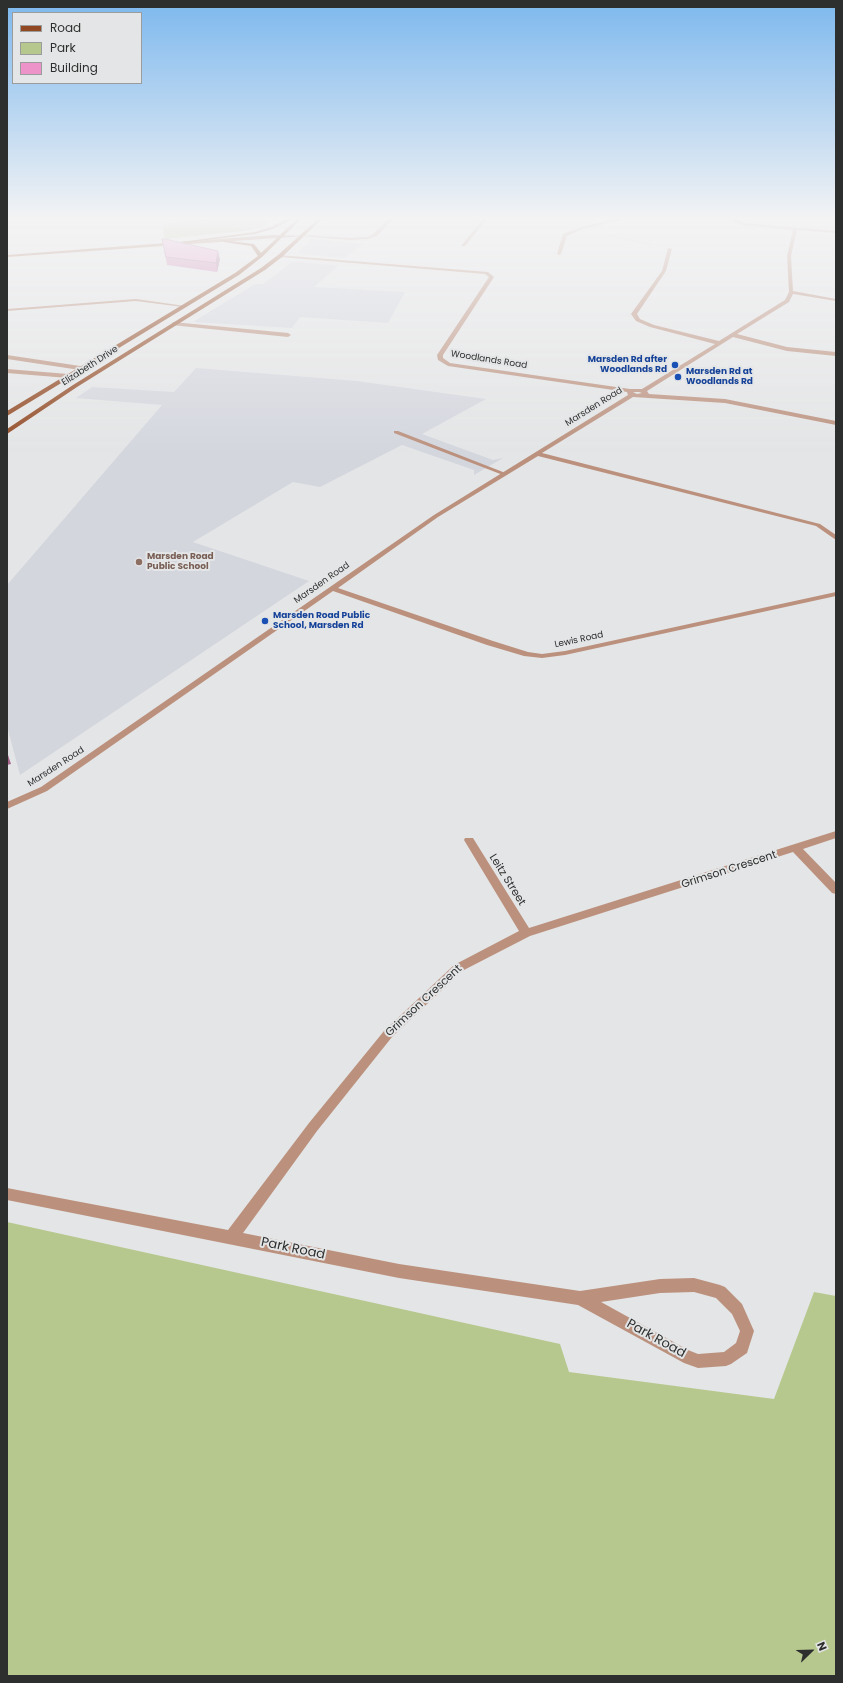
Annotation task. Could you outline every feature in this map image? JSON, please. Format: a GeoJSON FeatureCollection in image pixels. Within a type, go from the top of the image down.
{"type":"FeatureCollection","features":[{"type":"Feature","properties":{"kind":"main road","name":"Elizabeth Drive"},"geometry":{"type":"LineString","coordinates":[[7,414],[197,298]]}},
{"type":"Feature","properties":{"kind":"main road","name":"Elizabeth Drive"},"geometry":{"type":"LineString","coordinates":[[7,432],[215,298]]}},
{"type":"Feature","properties":{"kind":"street","name":"Woodlands Road"},"geometry":{"type":"LineString","coordinates":[[478,298],[440,355],[440,359],[448,364],[631,393]]}},
{"type":"Feature","properties":{"kind":"street"},"geometry":{"type":"LineString","coordinates":[[645,298],[634,314],[638,320],[652,326],[719,343]]}},
{"type":"Feature","properties":{"kind":"street"},"geometry":{"type":"LineString","coordinates":[[644,393],[719,343],[784,304],[789,298]]}},
{"type":"Feature","properties":{"kind":"street"},"geometry":{"type":"LineString","coordinates":[[822,298],[836,300]]}},
{"type":"Feature","properties":{"kind":"street"},"geometry":{"type":"LineString","coordinates":[[7,310],[136,300],[183,306]]}},
{"type":"Feature","properties":{"kind":"street"},"geometry":{"type":"LineString","coordinates":[[173,324],[288,335]]}},
{"type":"Feature","properties":{"kind":"street"},"geometry":{"type":"LineString","coordinates":[[733,335],[787,349],[836,354]]}},
{"type":"Feature","properties":{"kind":"street"},"geometry":{"type":"LineString","coordinates":[[7,357],[80,368]]}},
{"type":"Feature","properties":{"kind":"street"},"geometry":{"type":"LineString","coordinates":[[7,371],[68,376]]}},
{"type":"Feature","properties":{"kind":"street"},"geometry":{"type":"LineString","coordinates":[[631,393],[725,401],[836,423]]}},
{"type":"Feature","properties":{"kind":"street","name":"Marsden Road"},"geometry":{"type":"LineString","coordinates":[[7,806],[44,789],[436,516],[538,454],[631,393]]}},
{"type":"Feature","properties":{"kind":"street"},"geometry":{"type":"LineString","coordinates":[[396,432],[505,474]]}},
{"type":"Feature","properties":{"kind":"street"},"geometry":{"type":"LineString","coordinates":[[538,454],[818,525],[836,538]]}},
{"type":"Feature","properties":{"kind":"street","name":"Lewis Road"},"geometry":{"type":"LineString","coordinates":[[332,588],[490,643],[527,654],[542,656],[565,653],[836,594]]}},
{"type":"Feature","properties":{"kind":"street","name":"Grimson Crescent"},"geometry":{"type":"LineString","coordinates":[[232,1237],[313,1127],[388,1034],[458,968],[526,933],[605,910],[836,834]]}},
{"type":"Feature","properties":{"kind":"street","name":"Leitz Street"},"geometry":{"type":"LineString","coordinates":[[469,840],[526,933]]}},
{"type":"Feature","properties":{"kind":"street"},"geometry":{"type":"LineString","coordinates":[[796,848],[836,890]]}},
{"type":"Feature","properties":{"kind":"street","name":"Park Road"},"geometry":{"type":"LineString","coordinates":[[7,1194],[399,1271],[580,1298],[660,1286],[694,1285],[720,1292],[737,1309],[747,1331],[742,1348],[726,1359],[698,1361],[684,1356],[580,1298]]}},
{"type":"Feature","properties":{"kind":"shaded area"},"geometry":{"type":"Polygon","coordinates":[[[233,298],[402,298],[388,323],[300,317],[292,328],[193,322],[233,298]]]}},
{"type":"Feature","properties":{"kind":"shaded area","name":"Marsden Road Public School"},"geometry":{"type":"Polygon","coordinates":[[[196,368],[357,381],[486,399],[422,434],[493,460],[503,458],[474,475],[474,470],[402,445],[320,487],[293,482],[193,542],[309,581],[20,775],[7,726],[7,585],[162,405],[76,398],[92,387],[174,392],[196,368]]]}},
{"type":"Feature","properties":{"kind":"green space"},"geometry":{"type":"Polygon","coordinates":[[[7,1222],[560,1344],[569,1372],[774,1399],[814,1292],[836,1296],[836,1676],[7,1676],[7,1222]]]}},
{"type":"Feature","properties":{"kind":"place","name":"Marsden Rd after Woodlands Rd"},"geometry":{"type":"Point","coordinates":[675,365]}},
{"type":"Feature","properties":{"kind":"place","name":"Marsden Rd at Woodlands Rd"},"geometry":{"type":"Point","coordinates":[678,377]}},
{"type":"Feature","properties":{"kind":"place","name":"Marsden Road Public School"},"geometry":{"type":"Point","coordinates":[139,562]}},
{"type":"Feature","properties":{"kind":"place","name":"Marsden Road Public School, Marsden Rd"},"geometry":{"type":"Point","coordinates":[265,621]}}]}
